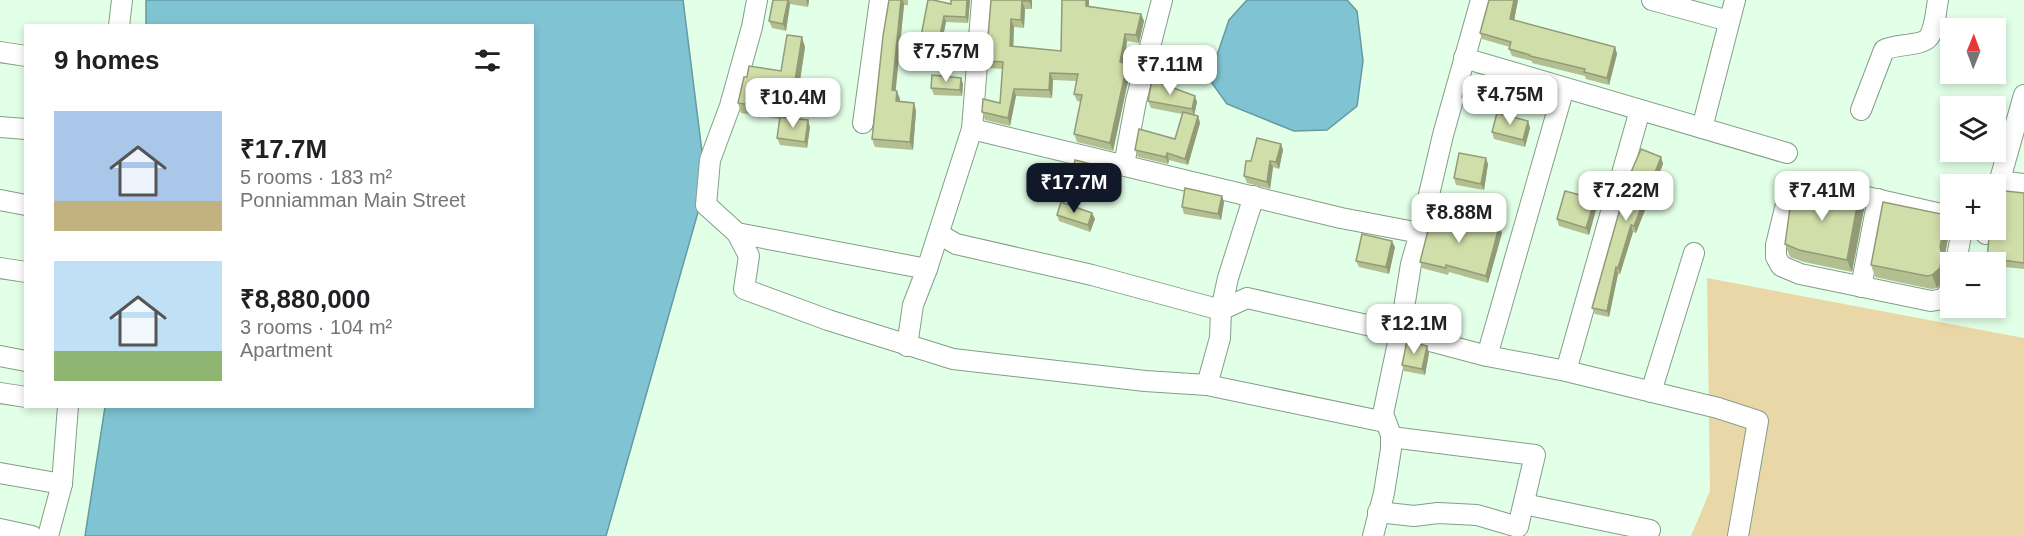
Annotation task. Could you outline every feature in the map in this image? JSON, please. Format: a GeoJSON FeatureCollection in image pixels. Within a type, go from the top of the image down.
{"type":"FeatureCollection","features":[{"type":"Feature","properties":{"kind":"street"},"geometry":{"type":"LineString","coordinates":[[119,24],[122,0]]}},
{"type":"Feature","properties":{"kind":"street"},"geometry":{"type":"LineString","coordinates":[[757,0],[749,38],[710,160],[706,205],[737,233],[749,256],[744,289],[828,320],[954,359],[1145,381],[1207,385],[1388,429],[1535,455],[1518,527],[1477,515],[1438,513],[1414,516],[1378,512]]}},
{"type":"Feature","properties":{"kind":"street"},"geometry":{"type":"LineString","coordinates":[[863,123],[880,0]]}},
{"type":"Feature","properties":{"kind":"street"},"geometry":{"type":"LineString","coordinates":[[907,346],[913,305],[939,234],[972,129],[982,0]]}},
{"type":"Feature","properties":{"kind":"street"},"geometry":{"type":"LineString","coordinates":[[1124,165],[1136,101],[1162,0]]}},
{"type":"Feature","properties":{"kind":"street"},"geometry":{"type":"LineString","coordinates":[[1373,536],[1384,493],[1391,448],[1383,414],[1400,333],[1411,264],[1480,0]]}},
{"type":"Feature","properties":{"kind":"street"},"geometry":{"type":"LineString","coordinates":[[1652,0],[1729,21]]}},
{"type":"Feature","properties":{"kind":"street"},"geometry":{"type":"LineString","coordinates":[[1702,128],[1735,0]]}},
{"type":"Feature","properties":{"kind":"street"},"geometry":{"type":"LineString","coordinates":[[1861,110],[1884,50],[1898,45],[1924,42],[1929,37],[1938,0]]}},
{"type":"Feature","properties":{"kind":"street"},"geometry":{"type":"LineString","coordinates":[[0,52],[24,56]]}},
{"type":"Feature","properties":{"kind":"street"},"geometry":{"type":"LineString","coordinates":[[1464,58],[1787,153]]}},
{"type":"Feature","properties":{"kind":"street"},"geometry":{"type":"LineString","coordinates":[[1487,356],[1564,88]]}},
{"type":"Feature","properties":{"kind":"street"},"geometry":{"type":"LineString","coordinates":[[2001,174],[2024,95]]}},
{"type":"Feature","properties":{"kind":"street"},"geometry":{"type":"LineString","coordinates":[[1566,371],[1640,110]]}},
{"type":"Feature","properties":{"kind":"street"},"geometry":{"type":"LineString","coordinates":[[0,127],[24,129]]}},
{"type":"Feature","properties":{"kind":"street"},"geometry":{"type":"LineString","coordinates":[[972,129],[1352,221],[1420,234]]}},
{"type":"Feature","properties":{"kind":"street"},"geometry":{"type":"LineString","coordinates":[[2006,187],[2024,184]]}},
{"type":"Feature","properties":{"kind":"street"},"geometry":{"type":"LineString","coordinates":[[1940,214],[1823,187],[1807,187],[1799,192],[1785,208],[1776,245],[1776,257],[1781,266],[1800,274],[1931,301],[1940,300]]}},
{"type":"Feature","properties":{"kind":"street"},"geometry":{"type":"LineString","coordinates":[[1207,385],[1220,338],[1221,310],[1228,279],[1254,196]]}},
{"type":"Feature","properties":{"kind":"street"},"geometry":{"type":"LineString","coordinates":[[1861,287],[1878,199]]}},
{"type":"Feature","properties":{"kind":"street"},"geometry":{"type":"LineString","coordinates":[[0,200],[24,205]]}},
{"type":"Feature","properties":{"kind":"street"},"geometry":{"type":"LineString","coordinates":[[737,233],[927,269]]}},
{"type":"Feature","properties":{"kind":"street"},"geometry":{"type":"LineString","coordinates":[[939,234],[956,244],[1092,275],[1221,310],[1247,298],[1400,333],[1487,356],[1566,371],[1718,408],[1758,421],[1738,536]]}},
{"type":"Feature","properties":{"kind":"street"},"geometry":{"type":"LineString","coordinates":[[1651,392],[1694,252]]}},
{"type":"Feature","properties":{"kind":"street"},"geometry":{"type":"LineString","coordinates":[[0,268],[24,272]]}},
{"type":"Feature","properties":{"kind":"street"},"geometry":{"type":"LineString","coordinates":[[0,356],[24,361]]}},
{"type":"Feature","properties":{"kind":"street"},"geometry":{"type":"LineString","coordinates":[[0,393],[24,397]]}},
{"type":"Feature","properties":{"kind":"street"},"geometry":{"type":"LineString","coordinates":[[48,536],[62,484],[68,408]]}},
{"type":"Feature","properties":{"kind":"street"},"geometry":{"type":"LineString","coordinates":[[0,473],[62,484]]}},
{"type":"Feature","properties":{"kind":"street"},"geometry":{"type":"LineString","coordinates":[[1524,504],[1650,530]]}},
{"type":"Feature","properties":{"kind":"street"},"geometry":{"type":"LineString","coordinates":[[0,529],[32,536]]}},
{"type":"Feature","properties":{"kind":"shaded area"},"geometry":{"type":"Polygon","coordinates":[[[1707,278],[2024,338],[2024,536],[1691,536],[1710,491],[1707,278]]]}},
{"type":"Feature","properties":{"kind":"water"},"geometry":{"type":"Polygon","coordinates":[[[146,0],[683,0],[706,184],[606,536],[85,536],[105,408],[534,408],[534,24],[146,24],[146,0]]]}},
{"type":"Feature","properties":{"kind":"water"},"geometry":{"type":"Polygon","coordinates":[[[1247,0],[1347,0],[1357,11],[1363,61],[1357,106],[1327,130],[1294,131],[1227,104],[1209,79],[1229,20],[1247,0]]]}},
{"type":"Feature","properties":{"kind":"building"},"geometry":{"type":"Polygon","coordinates":[[[773,0],[788,0],[783,24],[769,21],[773,0]]]}},
{"type":"Feature","properties":{"kind":"building"},"geometry":{"type":"Polygon","coordinates":[[[889,0],[901,0],[892,90],[897,91],[896,101],[914,103],[910,142],[872,139],[889,0]]]}},
{"type":"Feature","properties":{"kind":"building"},"geometry":{"type":"Polygon","coordinates":[[[928,0],[951,4],[951,0],[967,0],[966,17],[944,16],[939,40],[921,36],[928,0]]]}},
{"type":"Feature","properties":{"kind":"building"},"geometry":{"type":"Polygon","coordinates":[[[991,0],[1029,0],[1022,1],[1021,20],[1011,19],[1010,46],[1061,51],[1062,0],[1086,0],[1086,6],[1141,14],[1136,35],[1125,34],[1120,62],[1127,64],[1110,143],[1074,134],[1082,95],[1074,94],[1078,74],[1050,73],[1049,90],[1014,89],[1008,118],[982,112],[983,99],[1000,103],[1003,62],[986,61],[991,0]]]}},
{"type":"Feature","properties":{"kind":"building"},"geometry":{"type":"Polygon","coordinates":[[[1489,0],[1514,0],[1510,19],[1615,47],[1607,78],[1584,72],[1585,69],[1509,49],[1511,42],[1480,33],[1489,0]]]}},
{"type":"Feature","properties":{"kind":"building"},"geometry":{"type":"Polygon","coordinates":[[[787,35],[802,37],[790,111],[738,103],[749,66],[781,71],[787,35]]]}},
{"type":"Feature","properties":{"kind":"building"},"geometry":{"type":"Polygon","coordinates":[[[932,75],[961,78],[960,90],[931,88],[932,75]]]}},
{"type":"Feature","properties":{"kind":"building"},"geometry":{"type":"Polygon","coordinates":[[[1152,80],[1195,96],[1192,109],[1148,101],[1152,80]]]}},
{"type":"Feature","properties":{"kind":"building"},"geometry":{"type":"Polygon","coordinates":[[[1467,80],[1495,85],[1492,103],[1462,97],[1467,80]]]}},
{"type":"Feature","properties":{"kind":"building"},"geometry":{"type":"Polygon","coordinates":[[[1183,112],[1198,116],[1185,159],[1167,153],[1166,157],[1135,150],[1139,129],[1175,139],[1183,112]]]}},
{"type":"Feature","properties":{"kind":"building"},"geometry":{"type":"Polygon","coordinates":[[[1497,113],[1528,121],[1523,140],[1492,132],[1497,113]]]}},
{"type":"Feature","properties":{"kind":"building"},"geometry":{"type":"Polygon","coordinates":[[[780,117],[808,120],[805,142],[777,138],[780,117]]]}},
{"type":"Feature","properties":{"kind":"building"},"geometry":{"type":"Polygon","coordinates":[[[1257,138],[1281,144],[1276,162],[1270,161],[1267,182],[1244,176],[1246,161],[1251,161],[1257,138]]]}},
{"type":"Feature","properties":{"kind":"building"},"geometry":{"type":"Polygon","coordinates":[[[1641,149],[1661,157],[1634,226],[1631,225],[1618,268],[1616,267],[1607,311],[1592,308],[1629,177],[1641,149]]]}},
{"type":"Feature","properties":{"kind":"building"},"geometry":{"type":"Polygon","coordinates":[[[1459,153],[1486,158],[1481,184],[1454,178],[1459,153]]]}},
{"type":"Feature","properties":{"kind":"building"},"geometry":{"type":"Polygon","coordinates":[[[1075,160],[1103,167],[1101,176],[1073,169],[1075,160]]]}},
{"type":"Feature","properties":{"kind":"building"},"geometry":{"type":"Polygon","coordinates":[[[1806,187],[1859,196],[1847,260],[1799,250],[1785,244],[1791,201],[1806,187]]]}},
{"type":"Feature","properties":{"kind":"building"},"geometry":{"type":"Polygon","coordinates":[[[1185,188],[1222,196],[1218,214],[1182,207],[1185,188]]]}},
{"type":"Feature","properties":{"kind":"building"},"geometry":{"type":"Polygon","coordinates":[[[1565,191],[1595,199],[1586,228],[1557,219],[1565,191]]]}},
{"type":"Feature","properties":{"kind":"building"},"geometry":{"type":"Polygon","coordinates":[[[2006,191],[2024,193],[2024,263],[2006,261],[2006,252],[1988,252],[1989,240],[2006,240],[2006,191]]]}},
{"type":"Feature","properties":{"kind":"building"},"geometry":{"type":"Polygon","coordinates":[[[1061,202],[1092,213],[1088,225],[1057,215],[1061,202]]]}},
{"type":"Feature","properties":{"kind":"building"},"geometry":{"type":"Polygon","coordinates":[[[1883,202],[1940,214],[1940,268],[1932,275],[1871,265],[1883,202]]]}},
{"type":"Feature","properties":{"kind":"building"},"geometry":{"type":"Polygon","coordinates":[[[1433,211],[1499,227],[1486,276],[1446,265],[1446,268],[1420,262],[1433,211]]]}},
{"type":"Feature","properties":{"kind":"building"},"geometry":{"type":"Polygon","coordinates":[[[1362,234],[1392,241],[1386,267],[1356,261],[1362,234]]]}},
{"type":"Feature","properties":{"kind":"building"},"geometry":{"type":"Polygon","coordinates":[[[1407,341],[1427,346],[1422,369],[1402,365],[1407,341]]]}}]}
